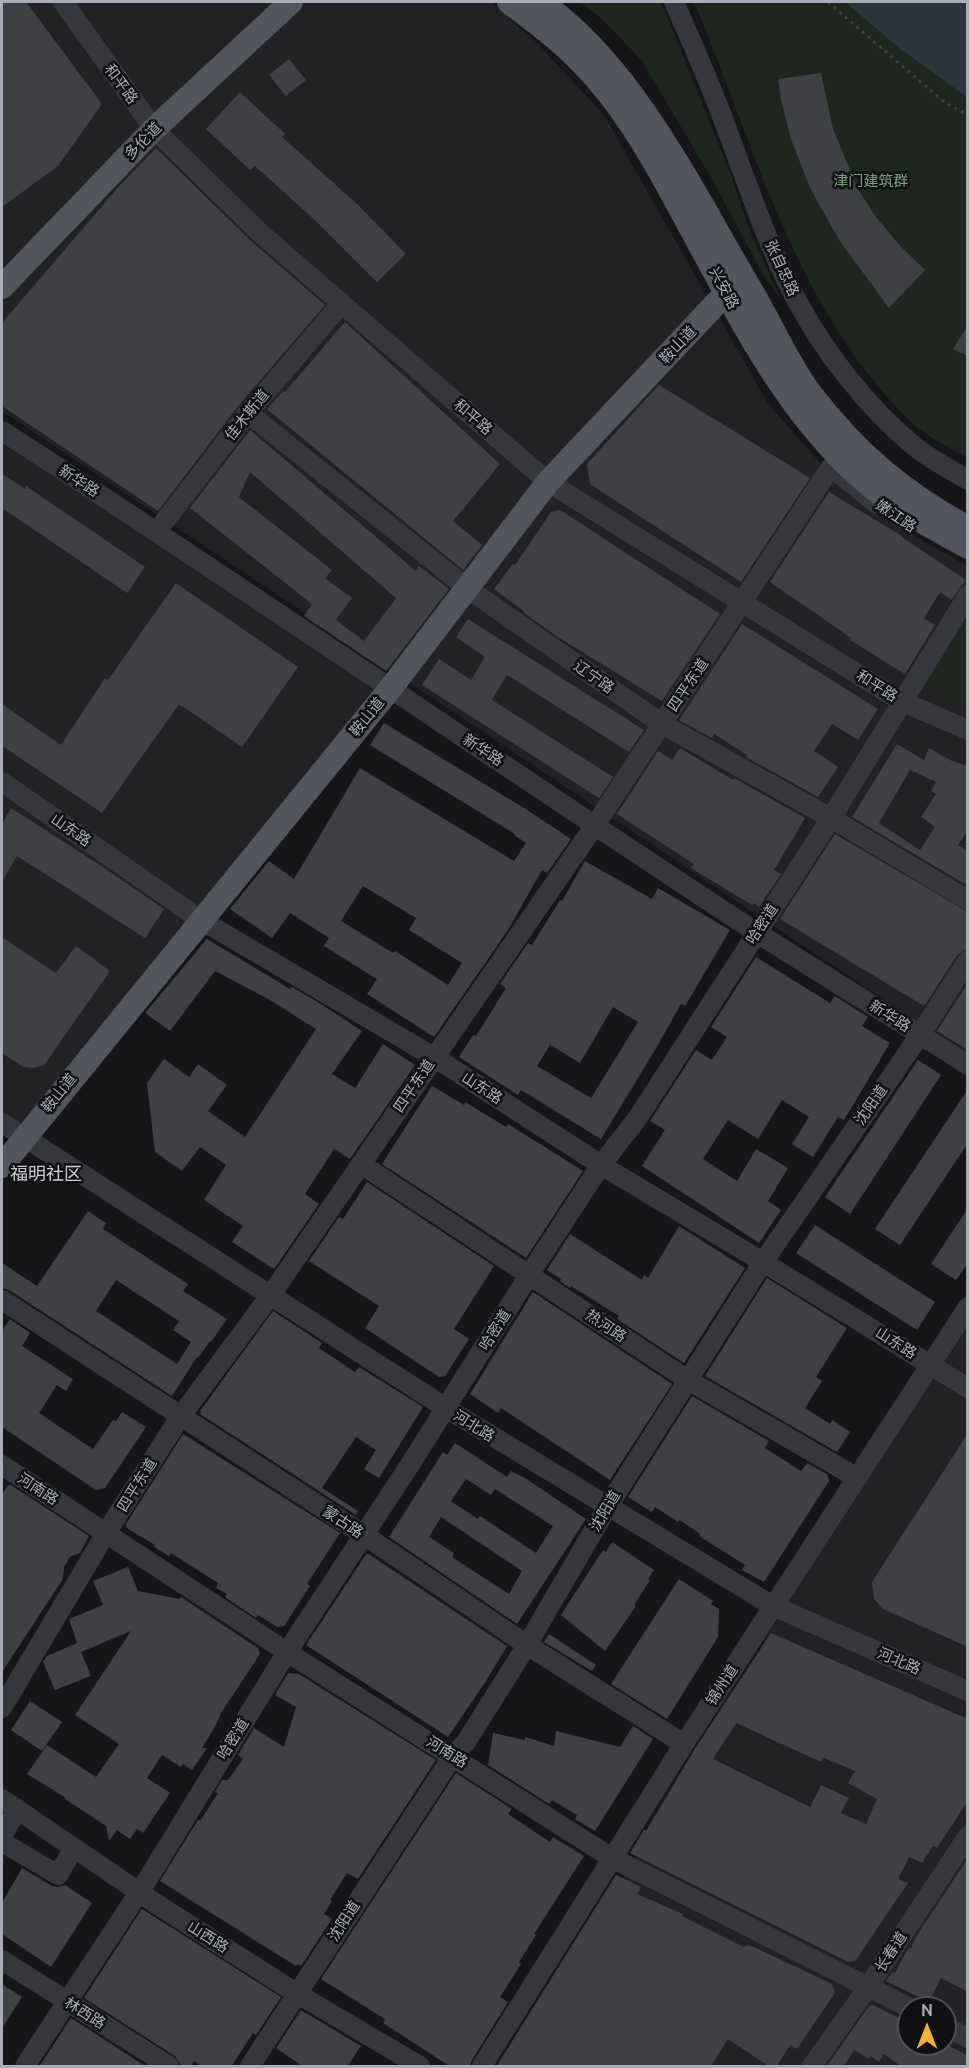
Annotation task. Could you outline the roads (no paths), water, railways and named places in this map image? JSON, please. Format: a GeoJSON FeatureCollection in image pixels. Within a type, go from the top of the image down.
{"type":"FeatureCollection","features":[{"type":"Feature","properties":{"kind":"main road","name":"多伦道"},"geometry":{"type":"LineString","coordinates":[[2,287],[154,129],[291,2]]}},
{"type":"Feature","properties":{"kind":"main road","name":"兴安路"},"geometry":{"type":"LineString","coordinates":[[509,2],[570,49],[617,105],[735,286],[838,428],[892,480],[968,528]]}},
{"type":"Feature","properties":{"kind":"main road","name":"兴安路"},"geometry":{"type":"LineString","coordinates":[[541,2],[595,50],[635,99],[672,153],[735,286],[739,318],[780,383],[816,431],[845,463],[882,495],[968,547]]}},
{"type":"Feature","properties":{"kind":"main road","name":"鞍山道"},"geometry":{"type":"LineString","coordinates":[[2,1166],[23,1137],[390,689],[548,482],[735,286]]}},
{"type":"Feature","properties":{"kind":"street","name":"和平路"},"geometry":{"type":"LineString","coordinates":[[63,2],[154,129],[259,232],[548,482],[901,701],[968,730]]}},
{"type":"Feature","properties":{"kind":"street","name":"张自忠路"},"geometry":{"type":"LineString","coordinates":[[674,2],[720,110],[769,239],[794,296],[810,325],[875,409],[914,446],[968,480]]}},
{"type":"Feature","properties":{"kind":"street","name":"佳木斯道"},"geometry":{"type":"LineString","coordinates":[[157,531],[248,413],[342,303]]}},
{"type":"Feature","properties":{"kind":"street","name":"辽宁路"},"geometry":{"type":"LineString","coordinates":[[248,413],[467,588],[662,724],[831,818],[968,900]]}},
{"type":"Feature","properties":{"kind":"street","name":"新华路"},"geometry":{"type":"LineString","coordinates":[[2,431],[157,531],[390,689],[757,932],[968,1065]]}},
{"type":"Feature","properties":{"kind":"street","name":"嫩江路"},"geometry":{"type":"LineString","coordinates":[[831,468],[902,521],[939,544],[968,554]]}},
{"type":"Feature","properties":{"kind":"street","name":"四平东道"},"geometry":{"type":"LineString","coordinates":[[2,1708],[106,1533],[180,1417],[270,1296],[595,825],[831,468]]}},
{"type":"Feature","properties":{"kind":"street","name":"哈密道"},"geometry":{"type":"LineString","coordinates":[[25,2067],[529,1275],[601,1166],[637,1119],[831,818],[901,701],[968,596]]}},
{"type":"Feature","properties":{"kind":"street","name":"山东路"},"geometry":{"type":"LineString","coordinates":[[3,786],[201,920],[434,1057],[601,1166],[968,1388]]}},
{"type":"Feature","properties":{"kind":"street","name":"沈阳道"},"geometry":{"type":"LineString","coordinates":[[250,2067],[296,1993],[453,1756],[466,1742],[527,1645],[608,1506],[763,1262],[920,1035],[968,960]]}},
{"type":"Feature","properties":{"kind":"street","name":"河北路"},"geometry":{"type":"LineString","coordinates":[[2,1123],[446,1408],[773,1606],[968,1690]]}},
{"type":"Feature","properties":{"kind":"street","name":"热河路"},"geometry":{"type":"LineString","coordinates":[[361,1164],[688,1380],[856,1478]]}},
{"type":"Feature","properties":{"kind":"street","name":"蒙古路"},"geometry":{"type":"LineString","coordinates":[[2,1300],[364,1535],[527,1645],[684,1744]]}},
{"type":"Feature","properties":{"kind":"street","name":"锦州道"},"geometry":{"type":"LineString","coordinates":[[482,2067],[684,1744],[968,1307]]}},
{"type":"Feature","properties":{"kind":"street","name":"河南路"},"geometry":{"type":"LineString","coordinates":[[2,1466],[287,1652],[612,1858],[897,2002]]}},
{"type":"Feature","properties":{"kind":"street","name":"山西路"},"geometry":{"type":"LineString","coordinates":[[10,1804],[138,1892],[296,1993],[420,2067]]}},
{"type":"Feature","properties":{"kind":"street"},"geometry":{"type":"LineString","coordinates":[[2,1836],[10,1804]]}},
{"type":"Feature","properties":{"kind":"street","name":"长春道"},"geometry":{"type":"LineString","coordinates":[[812,2067],[968,1836]]}},
{"type":"Feature","properties":{"kind":"street"},"geometry":{"type":"LineString","coordinates":[[2,1842],[58,1875],[74,1848]]}},
{"type":"Feature","properties":{"kind":"street","name":"林西路"},"geometry":{"type":"LineString","coordinates":[[2,1960],[169,2067]]}},
{"type":"Feature","properties":{"kind":"district","name":"福明社区"},"geometry":{"type":"Point","coordinates":[46,1174]}},
{"type":"Feature","properties":{"kind":"park label","name":"津门建筑群"},"geometry":{"type":"Point","coordinates":[871,181]}}]}
